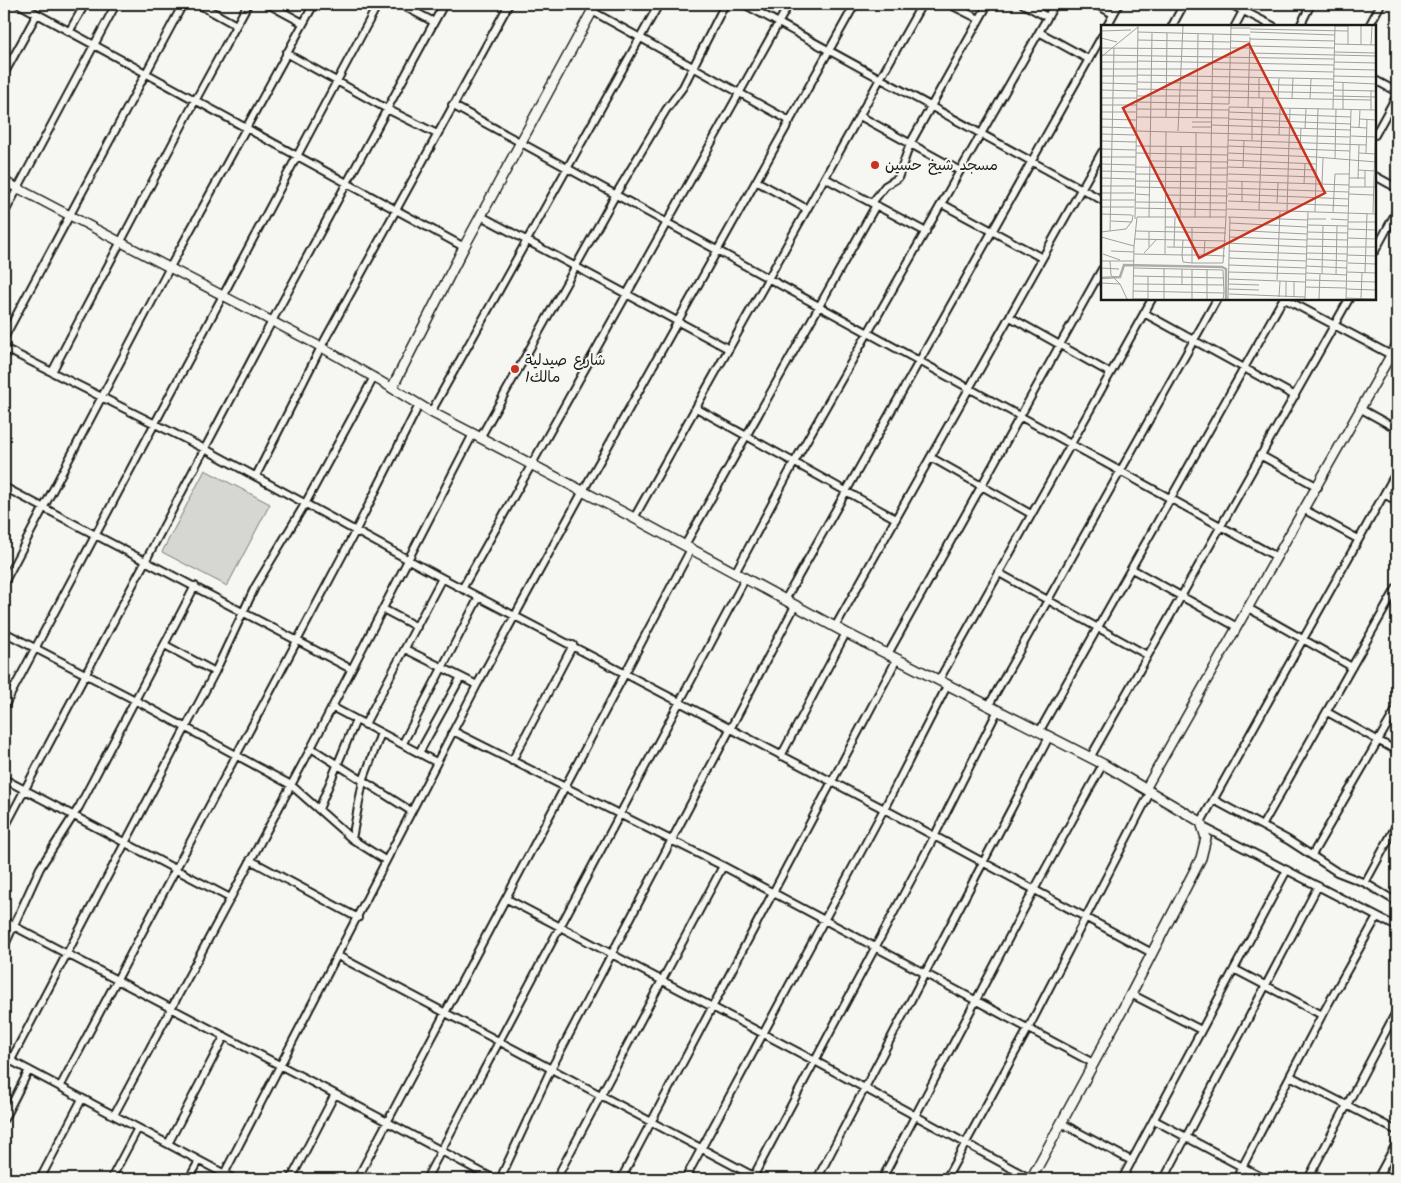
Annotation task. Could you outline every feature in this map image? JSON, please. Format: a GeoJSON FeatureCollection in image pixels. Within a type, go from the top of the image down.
{"type":"FeatureCollection","features":[{"type":"Feature","properties":{"kind":"main road"},"geometry":{"type":"LineString","coordinates":[[594,8],[464,247],[392,388],[431,412],[634,518],[846,633],[1103,764],[1148,789],[1203,825],[1206,838],[1201,858],[1131,994],[1031,1179]]}},
{"type":"Feature","properties":{"kind":"street"},"geometry":{"type":"LineString","coordinates":[[19,4],[144,74],[464,247]]}},
{"type":"Feature","properties":{"kind":"street"},"geometry":{"type":"LineString","coordinates":[[69,32],[85,4]]}},
{"type":"Feature","properties":{"kind":"street"},"geometry":{"type":"LineString","coordinates":[[4,214],[116,4]]}},
{"type":"Feature","properties":{"kind":"street"},"geometry":{"type":"LineString","coordinates":[[4,338],[182,4]]}},
{"type":"Feature","properties":{"kind":"street"},"geometry":{"type":"LineString","coordinates":[[198,4],[236,25]]}},
{"type":"Feature","properties":{"kind":"street"},"geometry":{"type":"LineString","coordinates":[[52,372],[194,101],[248,4]]}},
{"type":"Feature","properties":{"kind":"street"},"geometry":{"type":"LineString","coordinates":[[268,4],[304,23]]}},
{"type":"Feature","properties":{"kind":"street"},"geometry":{"type":"LineString","coordinates":[[4,583],[101,396],[314,4]]}},
{"type":"Feature","properties":{"kind":"street"},"geometry":{"type":"LineString","coordinates":[[4,707],[295,156],[378,4]]}},
{"type":"Feature","properties":{"kind":"street"},"geometry":{"type":"LineString","coordinates":[[400,4],[434,22]]}},
{"type":"Feature","properties":{"kind":"street"},"geometry":{"type":"LineString","coordinates":[[4,829],[271,323],[444,4]]}},
{"type":"Feature","properties":{"kind":"street"},"geometry":{"type":"LineString","coordinates":[[256,476],[322,347],[452,105],[509,4]]}},
{"type":"Feature","properties":{"kind":"street"},"geometry":{"type":"LineString","coordinates":[[431,412],[659,4]]}},
{"type":"Feature","properties":{"kind":"street"},"geometry":{"type":"LineString","coordinates":[[114,1115],[311,748],[408,559],[477,436],[577,266],[616,194],[693,67],[725,4]]}},
{"type":"Feature","properties":{"kind":"street"},"geometry":{"type":"LineString","coordinates":[[744,4],[1101,199]]}},
{"type":"Feature","properties":{"kind":"street"},"geometry":{"type":"LineString","coordinates":[[462,589],[790,4]]}},
{"type":"Feature","properties":{"kind":"street"},"geometry":{"type":"LineString","coordinates":[[224,1174],[282,1066],[452,731],[582,491],[855,4]]}},
{"type":"Feature","properties":{"kind":"street"},"geometry":{"type":"LineString","coordinates":[[634,518],[922,4]]}},
{"type":"Feature","properties":{"kind":"street"},"geometry":{"type":"LineString","coordinates":[[949,4],[979,19]]}},
{"type":"Feature","properties":{"kind":"street"},"geometry":{"type":"LineString","coordinates":[[357,1179],[567,787],[746,436],[874,204],[886,186],[897,180],[910,144],[988,4]]}},
{"type":"Feature","properties":{"kind":"street"},"geometry":{"type":"LineString","coordinates":[[1023,4],[1048,17]]}},
{"type":"Feature","properties":{"kind":"street"},"geometry":{"type":"LineString","coordinates":[[735,573],[795,462],[870,333],[1055,4]]}},
{"type":"Feature","properties":{"kind":"street"},"geometry":{"type":"LineString","coordinates":[[1095,4],[1113,14]]}},
{"type":"Feature","properties":{"kind":"street"},"geometry":{"type":"LineString","coordinates":[[1108,25],[1119,4]]}},
{"type":"Feature","properties":{"kind":"street"},"geometry":{"type":"LineString","coordinates":[[1173,25],[1184,4]]}},
{"type":"Feature","properties":{"kind":"street"},"geometry":{"type":"LineString","coordinates":[[1230,4],[1271,25]]}},
{"type":"Feature","properties":{"kind":"street"},"geometry":{"type":"LineString","coordinates":[[1300,25],[1311,4]]}},
{"type":"Feature","properties":{"kind":"street"},"geometry":{"type":"LineString","coordinates":[[1369,25],[1381,4]]}},
{"type":"Feature","properties":{"kind":"street"},"geometry":{"type":"LineString","coordinates":[[594,8],[640,38],[790,121]]}},
{"type":"Feature","properties":{"kind":"street"},"geometry":{"type":"LineString","coordinates":[[1236,25],[1243,11]]}},
{"type":"Feature","properties":{"kind":"street"},"geometry":{"type":"LineString","coordinates":[[4,74],[37,14]]}},
{"type":"Feature","properties":{"kind":"street"},"geometry":{"type":"LineString","coordinates":[[1039,32],[1088,59]]}},
{"type":"Feature","properties":{"kind":"street"},"geometry":{"type":"LineString","coordinates":[[785,600],[1088,59],[1101,40]]}},
{"type":"Feature","properties":{"kind":"street"},"geometry":{"type":"LineString","coordinates":[[286,53],[387,109],[437,134]]}},
{"type":"Feature","properties":{"kind":"street"},"geometry":{"type":"LineString","coordinates":[[1376,81],[1397,93],[1376,133]]}},
{"type":"Feature","properties":{"kind":"street"},"geometry":{"type":"LineString","coordinates":[[452,105],[1277,557]]}},
{"type":"Feature","properties":{"kind":"street"},"geometry":{"type":"LineString","coordinates":[[860,116],[960,171]]}},
{"type":"Feature","properties":{"kind":"street"},"geometry":{"type":"LineString","coordinates":[[835,627],[932,458],[1101,154]]}},
{"type":"Feature","properties":{"kind":"street"},"geometry":{"type":"LineString","coordinates":[[1376,177],[1397,188]]}},
{"type":"Feature","properties":{"kind":"street"},"geometry":{"type":"LineString","coordinates":[[825,178],[926,232]]}},
{"type":"Feature","properties":{"kind":"street"},"geometry":{"type":"LineString","coordinates":[[4,181],[271,323],[322,347],[392,388]]}},
{"type":"Feature","properties":{"kind":"street"},"geometry":{"type":"LineString","coordinates":[[756,181],[808,209]]}},
{"type":"Feature","properties":{"kind":"street"},"geometry":{"type":"LineString","coordinates":[[942,204],[1042,258]]}},
{"type":"Feature","properties":{"kind":"street"},"geometry":{"type":"LineString","coordinates":[[1376,249],[1397,210]]}},
{"type":"Feature","properties":{"kind":"street"},"geometry":{"type":"LineString","coordinates":[[481,216],[628,293],[729,349]]}},
{"type":"Feature","properties":{"kind":"street"},"geometry":{"type":"LineString","coordinates":[[888,654],[1101,270]]}},
{"type":"Feature","properties":{"kind":"street"},"geometry":{"type":"LineString","coordinates":[[939,680],[1151,300]]}},
{"type":"Feature","properties":{"kind":"street"},"geometry":{"type":"LineString","coordinates":[[989,705],[1216,300]]}},
{"type":"Feature","properties":{"kind":"street"},"geometry":{"type":"LineString","coordinates":[[1039,732],[1283,300]]}},
{"type":"Feature","properties":{"kind":"street"},"geometry":{"type":"LineString","coordinates":[[1286,300],[1391,355]]}},
{"type":"Feature","properties":{"kind":"street"},"geometry":{"type":"LineString","coordinates":[[1090,758],[1348,300]]}},
{"type":"Feature","properties":{"kind":"street"},"geometry":{"type":"LineString","coordinates":[[1144,313],[1295,396]]}},
{"type":"Feature","properties":{"kind":"street"},"geometry":{"type":"LineString","coordinates":[[1010,317],[1110,373]]}},
{"type":"Feature","properties":{"kind":"street"},"geometry":{"type":"LineString","coordinates":[[946,1179],[1086,917],[1148,789],[1397,344]]}},
{"type":"Feature","properties":{"kind":"street"},"geometry":{"type":"LineString","coordinates":[[4,348],[205,448],[462,589],[884,809],[1152,953]]}},
{"type":"Feature","properties":{"kind":"street"},"geometry":{"type":"LineString","coordinates":[[10,1060],[215,672],[245,613],[255,587],[305,504],[374,377]]}},
{"type":"Feature","properties":{"kind":"street"},"geometry":{"type":"LineString","coordinates":[[60,1087],[356,530],[419,405]]}},
{"type":"Feature","properties":{"kind":"street"},"geometry":{"type":"LineString","coordinates":[[696,408],[896,519]]}},
{"type":"Feature","properties":{"kind":"street"},"geometry":{"type":"LineString","coordinates":[[1361,409],[1397,430]]}},
{"type":"Feature","properties":{"kind":"street"},"geometry":{"type":"LineString","coordinates":[[1260,455],[1318,487]]}},
{"type":"Feature","properties":{"kind":"street"},"geometry":{"type":"LineString","coordinates":[[932,458],[1031,514]]}},
{"type":"Feature","properties":{"kind":"street"},"geometry":{"type":"LineString","coordinates":[[1397,471],[1302,639],[1214,800],[1203,825],[1397,926]]}},
{"type":"Feature","properties":{"kind":"street"},"geometry":{"type":"LineString","coordinates":[[4,487],[351,669]]}},
{"type":"Feature","properties":{"kind":"street"},"geometry":{"type":"LineString","coordinates":[[1384,494],[1397,501]]}},
{"type":"Feature","properties":{"kind":"street"},"geometry":{"type":"LineString","coordinates":[[1305,510],[1358,539]]}},
{"type":"Feature","properties":{"kind":"street"},"geometry":{"type":"LineString","coordinates":[[1132,569],[1237,627]]}},
{"type":"Feature","properties":{"kind":"street"},"geometry":{"type":"LineString","coordinates":[[999,573],[1147,655]]}},
{"type":"Feature","properties":{"kind":"street"},"geometry":{"type":"LineString","coordinates":[[365,724],[442,578]]}},
{"type":"Feature","properties":{"kind":"street"},"geometry":{"type":"LineString","coordinates":[[426,1179],[745,579]]}},
{"type":"Feature","properties":{"kind":"street"},"geometry":{"type":"LineString","coordinates":[[4,947],[40,868],[74,817],[195,586]]}},
{"type":"Feature","properties":{"kind":"street"},"geometry":{"type":"LineString","coordinates":[[1262,826],[1397,587]]}},
{"type":"Feature","properties":{"kind":"street"},"geometry":{"type":"LineString","coordinates":[[402,744],[479,597]]}},
{"type":"Feature","properties":{"kind":"street"},"geometry":{"type":"LineString","coordinates":[[500,1179],[551,1069],[795,606]]}},
{"type":"Feature","properties":{"kind":"street"},"geometry":{"type":"LineString","coordinates":[[1248,608],[1352,667]]}},
{"type":"Feature","properties":{"kind":"street"},"geometry":{"type":"LineString","coordinates":[[383,609],[417,626]]}},
{"type":"Feature","properties":{"kind":"street"},"geometry":{"type":"LineString","coordinates":[[4,632],[186,727],[291,785],[352,839],[385,860]]}},
{"type":"Feature","properties":{"kind":"street"},"geometry":{"type":"LineString","coordinates":[[781,756],[846,633]]}},
{"type":"Feature","properties":{"kind":"street"},"geometry":{"type":"LineString","coordinates":[[165,644],[215,672]]}},
{"type":"Feature","properties":{"kind":"street"},"geometry":{"type":"LineString","coordinates":[[512,761],[572,646]]}},
{"type":"Feature","properties":{"kind":"street"},"geometry":{"type":"LineString","coordinates":[[405,648],[477,686]]}},
{"type":"Feature","properties":{"kind":"street"},"geometry":{"type":"LineString","coordinates":[[621,1179],[897,659]]}},
{"type":"Feature","properties":{"kind":"street"},"geometry":{"type":"LineString","coordinates":[[419,753],[462,677]]}},
{"type":"Feature","properties":{"kind":"street"},"geometry":{"type":"LineString","coordinates":[[685,1179],[884,809],[948,684]]}},
{"type":"Feature","properties":{"kind":"street"},"geometry":{"type":"LineString","coordinates":[[332,707],[436,762]]}},
{"type":"Feature","properties":{"kind":"street"},"geometry":{"type":"LineString","coordinates":[[1312,855],[1397,708]]}},
{"type":"Feature","properties":{"kind":"street"},"geometry":{"type":"LineString","coordinates":[[338,956],[702,1148],[754,1178],[934,837],[998,710]]}},
{"type":"Feature","properties":{"kind":"street"},"geometry":{"type":"LineString","coordinates":[[1327,712],[1397,751]]}},
{"type":"Feature","properties":{"kind":"street"},"geometry":{"type":"LineString","coordinates":[[319,808],[356,720]]}},
{"type":"Feature","properties":{"kind":"street"},"geometry":{"type":"LineString","coordinates":[[452,731],[620,813],[723,866],[1093,1063]]}},
{"type":"Feature","properties":{"kind":"street"},"geometry":{"type":"LineString","coordinates":[[352,839],[363,780],[381,733]]}},
{"type":"Feature","properties":{"kind":"street"},"geometry":{"type":"LineString","coordinates":[[816,1179],[866,1088],[1049,737]]}},
{"type":"Feature","properties":{"kind":"street"},"geometry":{"type":"LineString","coordinates":[[311,748],[410,812]]}},
{"type":"Feature","properties":{"kind":"street"},"geometry":{"type":"LineString","coordinates":[[882,1179],[1034,890],[1103,764]]}},
{"type":"Feature","properties":{"kind":"street"},"geometry":{"type":"LineString","coordinates":[[4,779],[124,844],[176,868],[230,898]]}},
{"type":"Feature","properties":{"kind":"street"},"geometry":{"type":"LineString","coordinates":[[1214,800],[1312,855],[1337,872],[1365,883],[1397,902]]}},
{"type":"Feature","properties":{"kind":"street"},"geometry":{"type":"LineString","coordinates":[[1365,883],[1397,824]]}},
{"type":"Feature","properties":{"kind":"street"},"geometry":{"type":"LineString","coordinates":[[250,860],[358,918]]}},
{"type":"Feature","properties":{"kind":"street"},"geometry":{"type":"LineString","coordinates":[[556,1179],[723,866]]}},
{"type":"Feature","properties":{"kind":"street"},"geometry":{"type":"LineString","coordinates":[[1122,1179],[1287,870]]}},
{"type":"Feature","properties":{"kind":"street"},"geometry":{"type":"LineString","coordinates":[[1164,1179],[1318,886]]}},
{"type":"Feature","properties":{"kind":"street"},"geometry":{"type":"LineString","coordinates":[[507,899],[815,1060],[1031,1179]]}},
{"type":"Feature","properties":{"kind":"street"},"geometry":{"type":"LineString","coordinates":[[1236,1179],[1322,1015],[1377,917]]}},
{"type":"Feature","properties":{"kind":"street"},"geometry":{"type":"LineString","coordinates":[[4,921],[335,1094],[492,1179]]}},
{"type":"Feature","properties":{"kind":"street"},"geometry":{"type":"LineString","coordinates":[[1234,969],[1322,1015]]}},
{"type":"Feature","properties":{"kind":"street"},"geometry":{"type":"LineString","coordinates":[[1131,994],[1201,1030]]}},
{"type":"Feature","properties":{"kind":"street"},"geometry":{"type":"LineString","coordinates":[[1308,1179],[1397,1010]]}},
{"type":"Feature","properties":{"kind":"street"},"geometry":{"type":"LineString","coordinates":[[168,1144],[224,1037]]}},
{"type":"Feature","properties":{"kind":"street"},"geometry":{"type":"LineString","coordinates":[[4,1057],[234,1179]]}},
{"type":"Feature","properties":{"kind":"street"},"geometry":{"type":"LineString","coordinates":[[4,1119],[29,1070]]}},
{"type":"Feature","properties":{"kind":"street"},"geometry":{"type":"LineString","coordinates":[[1290,1076],[1397,1131]]}},
{"type":"Feature","properties":{"kind":"street"},"geometry":{"type":"LineString","coordinates":[[291,1179],[335,1094]]}},
{"type":"Feature","properties":{"kind":"street"},"geometry":{"type":"LineString","coordinates":[[40,1179],[82,1099]]}},
{"type":"Feature","properties":{"kind":"street"},"geometry":{"type":"LineString","coordinates":[[1154,1120],[1264,1179]]}},
{"type":"Feature","properties":{"kind":"street"},"geometry":{"type":"LineString","coordinates":[[1061,1123],[1132,1161]]}},
{"type":"Feature","properties":{"kind":"street"},"geometry":{"type":"LineString","coordinates":[[111,1179],[138,1128]]}},
{"type":"Feature","properties":{"kind":"street"},"geometry":{"type":"LineString","coordinates":[[1377,1179],[1397,1142]]}},
{"type":"Feature","properties":{"kind":"street"},"geometry":{"type":"LineString","coordinates":[[189,1179],[199,1160]]}},
{"type":"Feature","properties":{"kind":"shaded area"},"geometry":{"type":"Polygon","coordinates":[[[205,470],[270,504],[227,586],[162,552],[205,470]]]}},
{"type":"Feature","properties":{"kind":"place","name":"مسجد شيخ حسين"},"geometry":{"type":"Point","coordinates":[875,165]}},
{"type":"Feature","properties":{"kind":"place","name":"شارع صيدلية مالك1"},"geometry":{"type":"Point","coordinates":[515,369]}}]}
